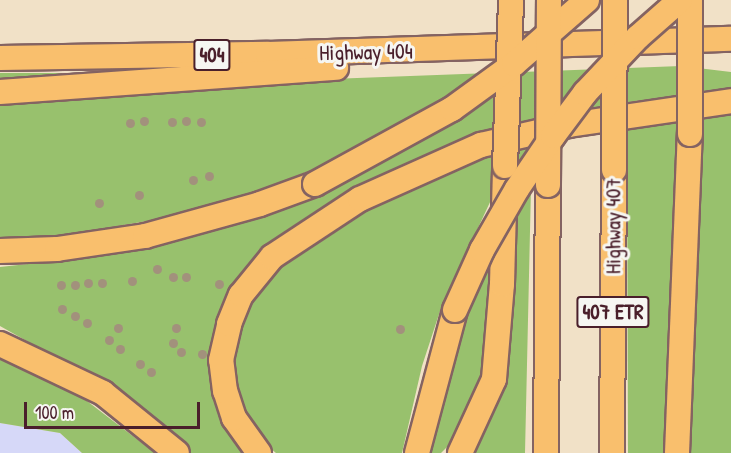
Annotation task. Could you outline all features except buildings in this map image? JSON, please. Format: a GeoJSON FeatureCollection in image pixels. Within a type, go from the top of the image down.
{"type":"FeatureCollection","features":[{"type":"Feature","properties":{"kind":"highway"},"geometry":{"type":"LineString","coordinates":[[460,453],[494,379],[502,284],[511,0]]}},
{"type":"Feature","properties":{"kind":"highway","name":"407 ETR"},"geometry":{"type":"LineString","coordinates":[[546,453],[549,0]]}},
{"type":"Feature","properties":{"kind":"highway"},"geometry":{"type":"LineString","coordinates":[[0,251],[57,249],[145,236],[260,204],[315,184],[452,108],[514,64],[587,0]]}},
{"type":"Feature","properties":{"kind":"highway","name":"Highway 407"},"geometry":{"type":"LineString","coordinates":[[612,453],[615,0]]}},
{"type":"Feature","properties":{"kind":"highway"},"geometry":{"type":"LineString","coordinates":[[418,448],[455,310],[482,250],[517,189],[585,93],[638,37],[680,0]]}},
{"type":"Feature","properties":{"kind":"highway"},"geometry":{"type":"LineString","coordinates":[[677,453],[690,135],[690,0]]}},
{"type":"Feature","properties":{"kind":"highway","name":"Highway 404"},"geometry":{"type":"LineString","coordinates":[[0,58],[424,50],[731,39]]}},
{"type":"Feature","properties":{"kind":"highway"},"geometry":{"type":"LineString","coordinates":[[0,92],[368,67],[424,50]]}},
{"type":"Feature","properties":{"kind":"highway"},"geometry":{"type":"LineString","coordinates":[[259,453],[234,418],[225,391],[221,360],[229,324],[241,295],[272,257],[360,199],[481,145],[569,124],[731,101]]}},
{"type":"Feature","properties":{"kind":"highway"},"geometry":{"type":"LineString","coordinates":[[0,344],[103,393],[177,453]]}},
{"type":"Feature","properties":{"kind":"shaded area"},"geometry":{"type":"Polygon","coordinates":[[[0,423],[60,433],[82,453],[0,453],[0,423]]]}},
{"type":"Feature","properties":{"kind":"green space"},"geometry":{"type":"Polygon","coordinates":[[[681,66],[731,72],[731,91],[635,101],[522,122],[461,142],[383,175],[311,217],[220,318],[247,453],[187,453],[75,368],[0,326],[0,267],[92,257],[167,243],[257,217],[318,193],[314,169],[253,193],[159,219],[65,235],[0,239],[0,104],[304,80],[681,66]]]}},
{"type":"Feature","properties":{"kind":"green space"},"geometry":{"type":"Polygon","coordinates":[[[0,73],[62,73],[62,81],[0,86],[0,73]]]}},
{"type":"Feature","properties":{"kind":"green space"},"geometry":{"type":"Polygon","coordinates":[[[731,110],[731,453],[685,453],[700,113],[731,110]]]}},
{"type":"Feature","properties":{"kind":"green space"},"geometry":{"type":"Polygon","coordinates":[[[681,116],[666,453],[628,453],[627,121],[681,116]]]}},
{"type":"Feature","properties":{"kind":"green space"},"geometry":{"type":"Polygon","coordinates":[[[532,143],[525,453],[467,453],[490,416],[514,146],[532,143]]]}},
{"type":"Feature","properties":{"kind":"green space"},"geometry":{"type":"Polygon","coordinates":[[[494,152],[491,200],[442,305],[422,366],[402,453],[276,453],[264,443],[244,411],[235,374],[236,341],[246,309],[268,275],[300,248],[401,190],[494,152]]]}},
{"type":"Feature","properties":{"kind":"green space"},"geometry":{"type":"Polygon","coordinates":[[[494,248],[483,373],[475,402],[455,439],[441,453],[427,453],[461,327],[494,248]]]}},
{"type":"Feature","properties":{"kind":"green space"},"geometry":{"type":"Polygon","coordinates":[[[0,351],[83,398],[155,453],[82,453],[60,433],[0,423],[0,351]]]}}]}
